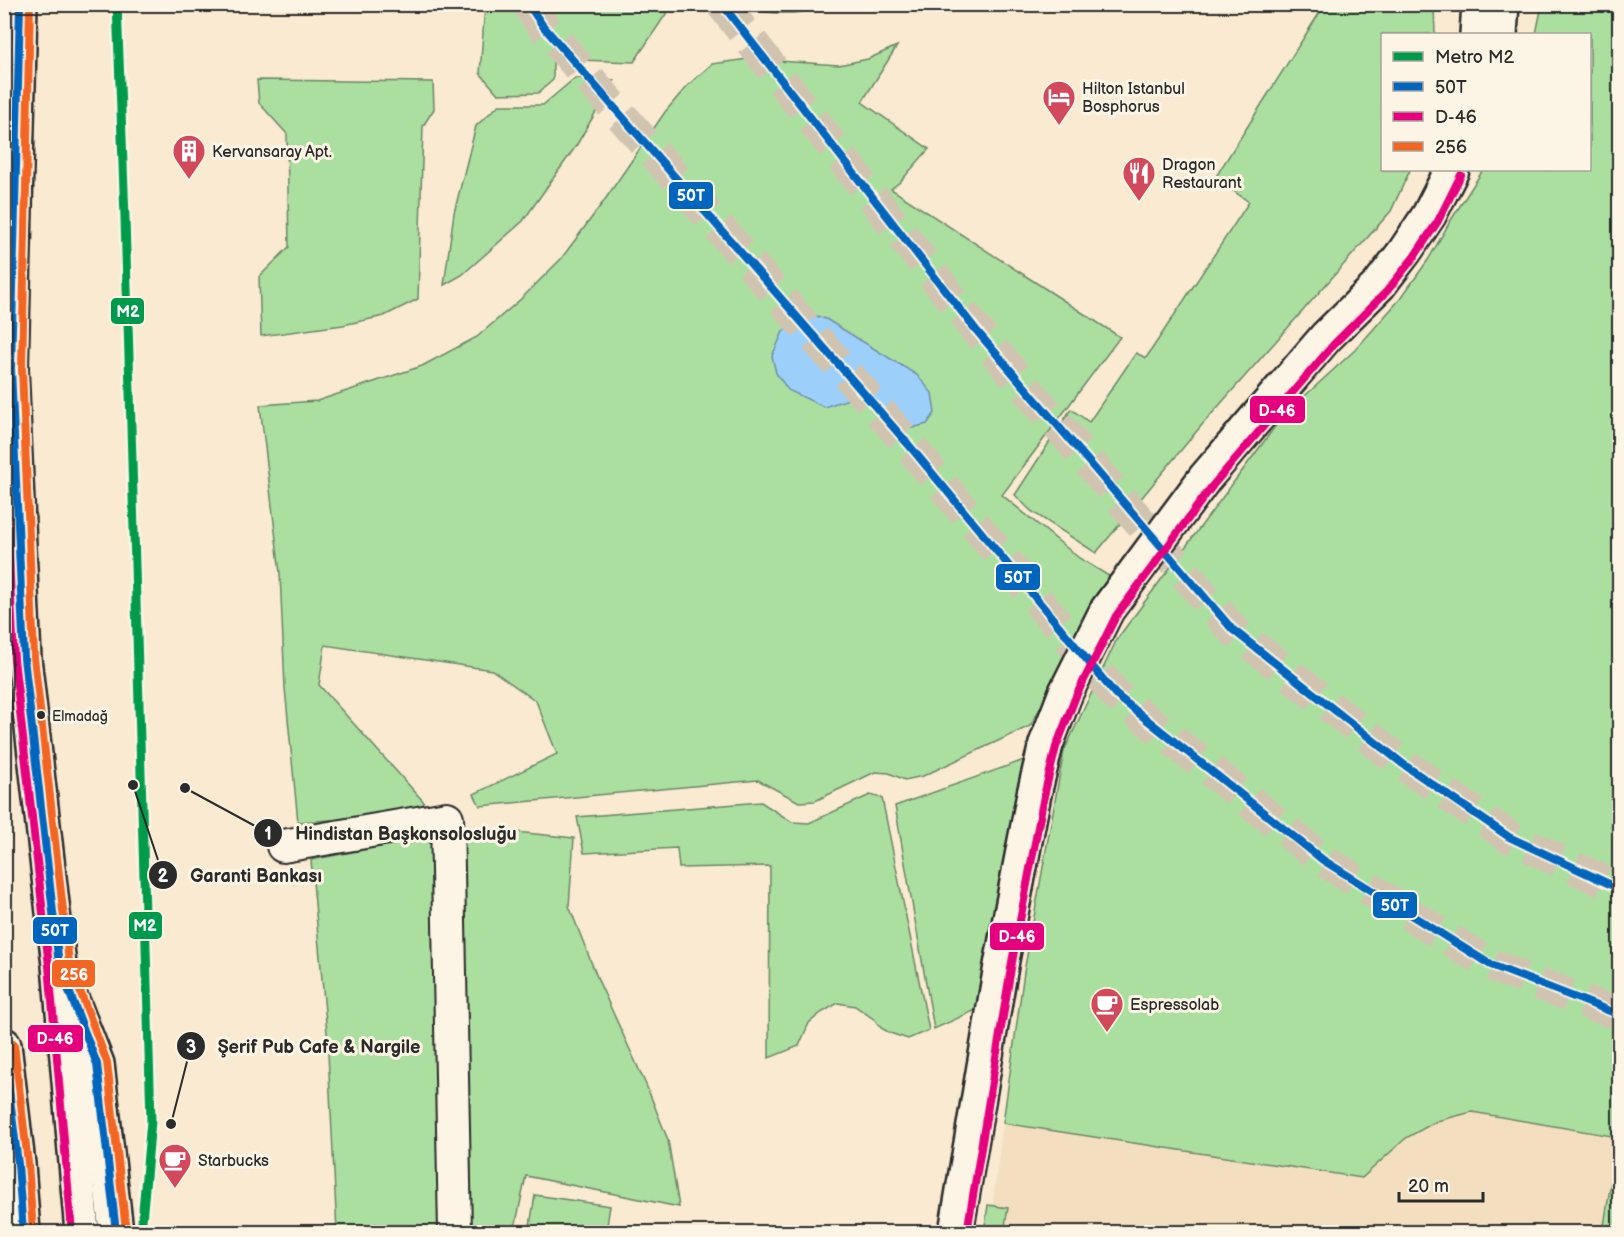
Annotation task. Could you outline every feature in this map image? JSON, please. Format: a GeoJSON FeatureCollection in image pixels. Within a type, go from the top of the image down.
{"type":"FeatureCollection","features":[{"type":"Feature","properties":{"kind":"main road"},"geometry":{"type":"LineString","coordinates":[[20,4],[11,369],[24,658],[59,966],[82,1233]]}},
{"type":"Feature","properties":{"kind":"main road"},"geometry":{"type":"LineString","coordinates":[[1477,33],[1479,4]]}},
{"type":"Feature","properties":{"kind":"main road"},"geometry":{"type":"LineString","coordinates":[[1500,33],[1502,4]]}},
{"type":"Feature","properties":{"kind":"main road"},"geometry":{"type":"LineString","coordinates":[[956,1233],[1002,960],[1034,794],[1046,744],[1066,692],[1107,610],[1205,478],[1326,337],[1379,285],[1429,215],[1451,171]]}},
{"type":"Feature","properties":{"kind":"main road"},"geometry":{"type":"LineString","coordinates":[[59,966],[97,1064],[116,1233]]}},
{"type":"Feature","properties":{"kind":"main road"},"geometry":{"type":"LineString","coordinates":[[4,1045],[11,1162],[23,1233]]}},
{"type":"Feature","properties":{"kind":"street"},"geometry":{"type":"LineString","coordinates":[[283,846],[447,818],[455,1233]]}},
{"type":"Feature","properties":{"kind":"shaded area"},"geometry":{"type":"Polygon","coordinates":[[[1619,753],[1619,1232],[989,1232],[1024,972],[1619,753]]]}},
{"type":"Feature","properties":{"kind":"green space"},"geometry":{"type":"Polygon","coordinates":[[[485,4],[672,5],[634,62],[553,59],[553,80],[538,93],[498,94],[480,73],[485,4]]]}},
{"type":"Feature","properties":{"kind":"green space"},"geometry":{"type":"Polygon","coordinates":[[[818,4],[796,13],[763,12],[720,5],[818,4]]]}},
{"type":"Feature","properties":{"kind":"green space"},"geometry":{"type":"Polygon","coordinates":[[[1325,4],[1434,5],[1435,33],[1381,33],[1381,171],[1410,171],[1391,211],[1201,426],[1096,553],[1031,511],[1015,495],[1071,409],[1089,422],[1136,353],[1146,358],[1249,202],[1215,178],[1325,4]]]}},
{"type":"Feature","properties":{"kind":"green space"},"geometry":{"type":"Polygon","coordinates":[[[1542,5],[1619,5],[1619,1232],[1603,1232],[1618,1137],[1472,1112],[1437,1121],[1406,1138],[1362,1178],[1003,1123],[1024,972],[1064,751],[1117,639],[1283,416],[1355,350],[1401,298],[1428,260],[1482,171],[1591,171],[1591,33],[1536,33],[1542,5]]]}},
{"type":"Feature","properties":{"kind":"green space"},"geometry":{"type":"Polygon","coordinates":[[[897,46],[862,102],[929,149],[891,189],[1120,337],[1002,495],[1079,558],[1109,576],[1073,638],[1053,685],[1030,726],[923,776],[905,780],[889,773],[875,772],[815,801],[799,802],[758,780],[480,806],[474,794],[557,754],[536,701],[492,670],[325,645],[319,685],[423,801],[428,814],[298,822],[285,688],[280,573],[260,405],[317,401],[422,366],[477,337],[522,298],[561,259],[665,112],[687,86],[712,64],[748,59],[839,65],[868,59],[897,46]]]}},
{"type":"Feature","properties":{"kind":"green space"},"geometry":{"type":"Polygon","coordinates":[[[575,78],[614,81],[576,146],[523,221],[462,275],[444,285],[454,213],[476,126],[499,105],[543,105],[575,78]]]}},
{"type":"Feature","properties":{"kind":"green space"},"geometry":{"type":"Polygon","coordinates":[[[257,80],[433,82],[434,109],[423,126],[418,299],[384,316],[343,325],[261,336],[259,277],[289,247],[287,134],[259,103],[257,80]]]}},
{"type":"Feature","properties":{"kind":"green space"},"geometry":{"type":"Polygon","coordinates":[[[1027,759],[978,1009],[934,1029],[895,806],[1027,759]]]}},
{"type":"Feature","properties":{"kind":"green space"},"geometry":{"type":"Polygon","coordinates":[[[870,795],[882,798],[929,1030],[908,1039],[881,1028],[875,1020],[855,1006],[838,1003],[809,1023],[799,1046],[769,1058],[770,866],[679,868],[677,848],[584,853],[577,817],[761,802],[792,822],[809,823],[870,795]]]}},
{"type":"Feature","properties":{"kind":"green space"},"geometry":{"type":"Polygon","coordinates":[[[477,828],[574,838],[569,906],[599,982],[647,1087],[668,1140],[679,1207],[526,1176],[514,1232],[337,1232],[327,1033],[311,860],[477,828]]]}},
{"type":"Feature","properties":{"kind":"green space"},"geometry":{"type":"Polygon","coordinates":[[[535,1195],[610,1206],[606,1232],[529,1232],[535,1195]]]}},
{"type":"Feature","properties":{"kind":"green space"},"geometry":{"type":"Polygon","coordinates":[[[988,1205],[1008,1208],[1004,1232],[984,1232],[988,1205]]]}},
{"type":"Feature","properties":{"kind":"water"},"geometry":{"type":"Polygon","coordinates":[[[814,315],[826,319],[917,375],[932,393],[935,413],[927,424],[898,432],[861,395],[824,407],[788,390],[776,373],[772,356],[783,332],[789,325],[814,315]]]}},
{"type":"Feature","properties":{"kind":"tunnel"},"geometry":{"type":"LineString","coordinates":[[528,4],[543,26],[908,444],[1116,695],[1323,860],[1491,965],[1620,1015]]}},
{"type":"Feature","properties":{"kind":"tunnel"},"geometry":{"type":"LineString","coordinates":[[722,4],[976,330],[1232,629],[1403,764],[1509,837],[1620,889]]}},
{"type":"Feature","properties":{"kind":"metro line","name":"M2"},"geometry":{"type":"LineString","coordinates":[[117,4],[151,1121],[141,1232]]}},
{"type":"Feature","properties":{"kind":"transit line","name":"D-46"},"geometry":{"type":"LineString","coordinates":[[4,207],[9,4]]}},
{"type":"Feature","properties":{"kind":"transit line","name":"50T"},"geometry":{"type":"LineString","coordinates":[[20,4],[11,369],[24,658],[59,965],[97,1064],[116,1232]]}},
{"type":"Feature","properties":{"kind":"transit line","name":"256"},"geometry":{"type":"LineString","coordinates":[[30,4],[22,369],[34,657],[69,962],[107,1062],[126,1231]]}},
{"type":"Feature","properties":{"kind":"transit line","name":"50T"},"geometry":{"type":"LineString","coordinates":[[528,4],[543,26],[908,444],[1116,695],[1323,860],[1491,965],[1620,1015]]}},
{"type":"Feature","properties":{"kind":"transit line","name":"50T"},"geometry":{"type":"LineString","coordinates":[[722,4],[976,330],[1232,629],[1403,764],[1509,837],[1620,889]]}},
{"type":"Feature","properties":{"kind":"transit line","name":"D-46"},"geometry":{"type":"LineString","coordinates":[[967,1232],[1012,962],[1044,796],[1056,747],[1076,696],[1116,616],[1213,485],[1334,344],[1387,291],[1414,257],[1438,221],[1461,175]]}},
{"type":"Feature","properties":{"kind":"transit line","name":"D-46"},"geometry":{"type":"LineString","coordinates":[[4,458],[14,659],[49,966],[72,1232]]}},
{"type":"Feature","properties":{"kind":"transit line","name":"256"},"geometry":{"type":"LineString","coordinates":[[14,1044],[28,1163],[33,1231]]}},
{"type":"Feature","properties":{"kind":"transit line","name":"50T"},"geometry":{"type":"LineString","coordinates":[[4,1049],[18,1164],[23,1232]]}},
{"type":"Feature","properties":{"kind":"place","name":"Hilton Istanbul Bosphorus"},"geometry":{"type":"Point","coordinates":[1059,126]}},
{"type":"Feature","properties":{"kind":"place","name":"Kervansaray Apt."},"geometry":{"type":"Point","coordinates":[189,180]}},
{"type":"Feature","properties":{"kind":"place","name":"Dragon Restaurant"},"geometry":{"type":"Point","coordinates":[1139,202]}},
{"type":"Feature","properties":{"kind":"place","name":"Elmadağ"},"geometry":{"type":"Point","coordinates":[41,715]}},
{"type":"Feature","properties":{"kind":"place","name":"Garanti Bankası"},"geometry":{"type":"Point","coordinates":[133,785]}},
{"type":"Feature","properties":{"kind":"place","name":"Hindistan Başkonsolosluğu"},"geometry":{"type":"Point","coordinates":[185,788]}},
{"type":"Feature","properties":{"kind":"place","name":"Espressolab"},"geometry":{"type":"Point","coordinates":[1107,1033]}},
{"type":"Feature","properties":{"kind":"place","name":"Şerif Pub Cafe & Nargile"},"geometry":{"type":"Point","coordinates":[171,1124]}},
{"type":"Feature","properties":{"kind":"place","name":"Starbucks"},"geometry":{"type":"Point","coordinates":[175,1189]}}]}
